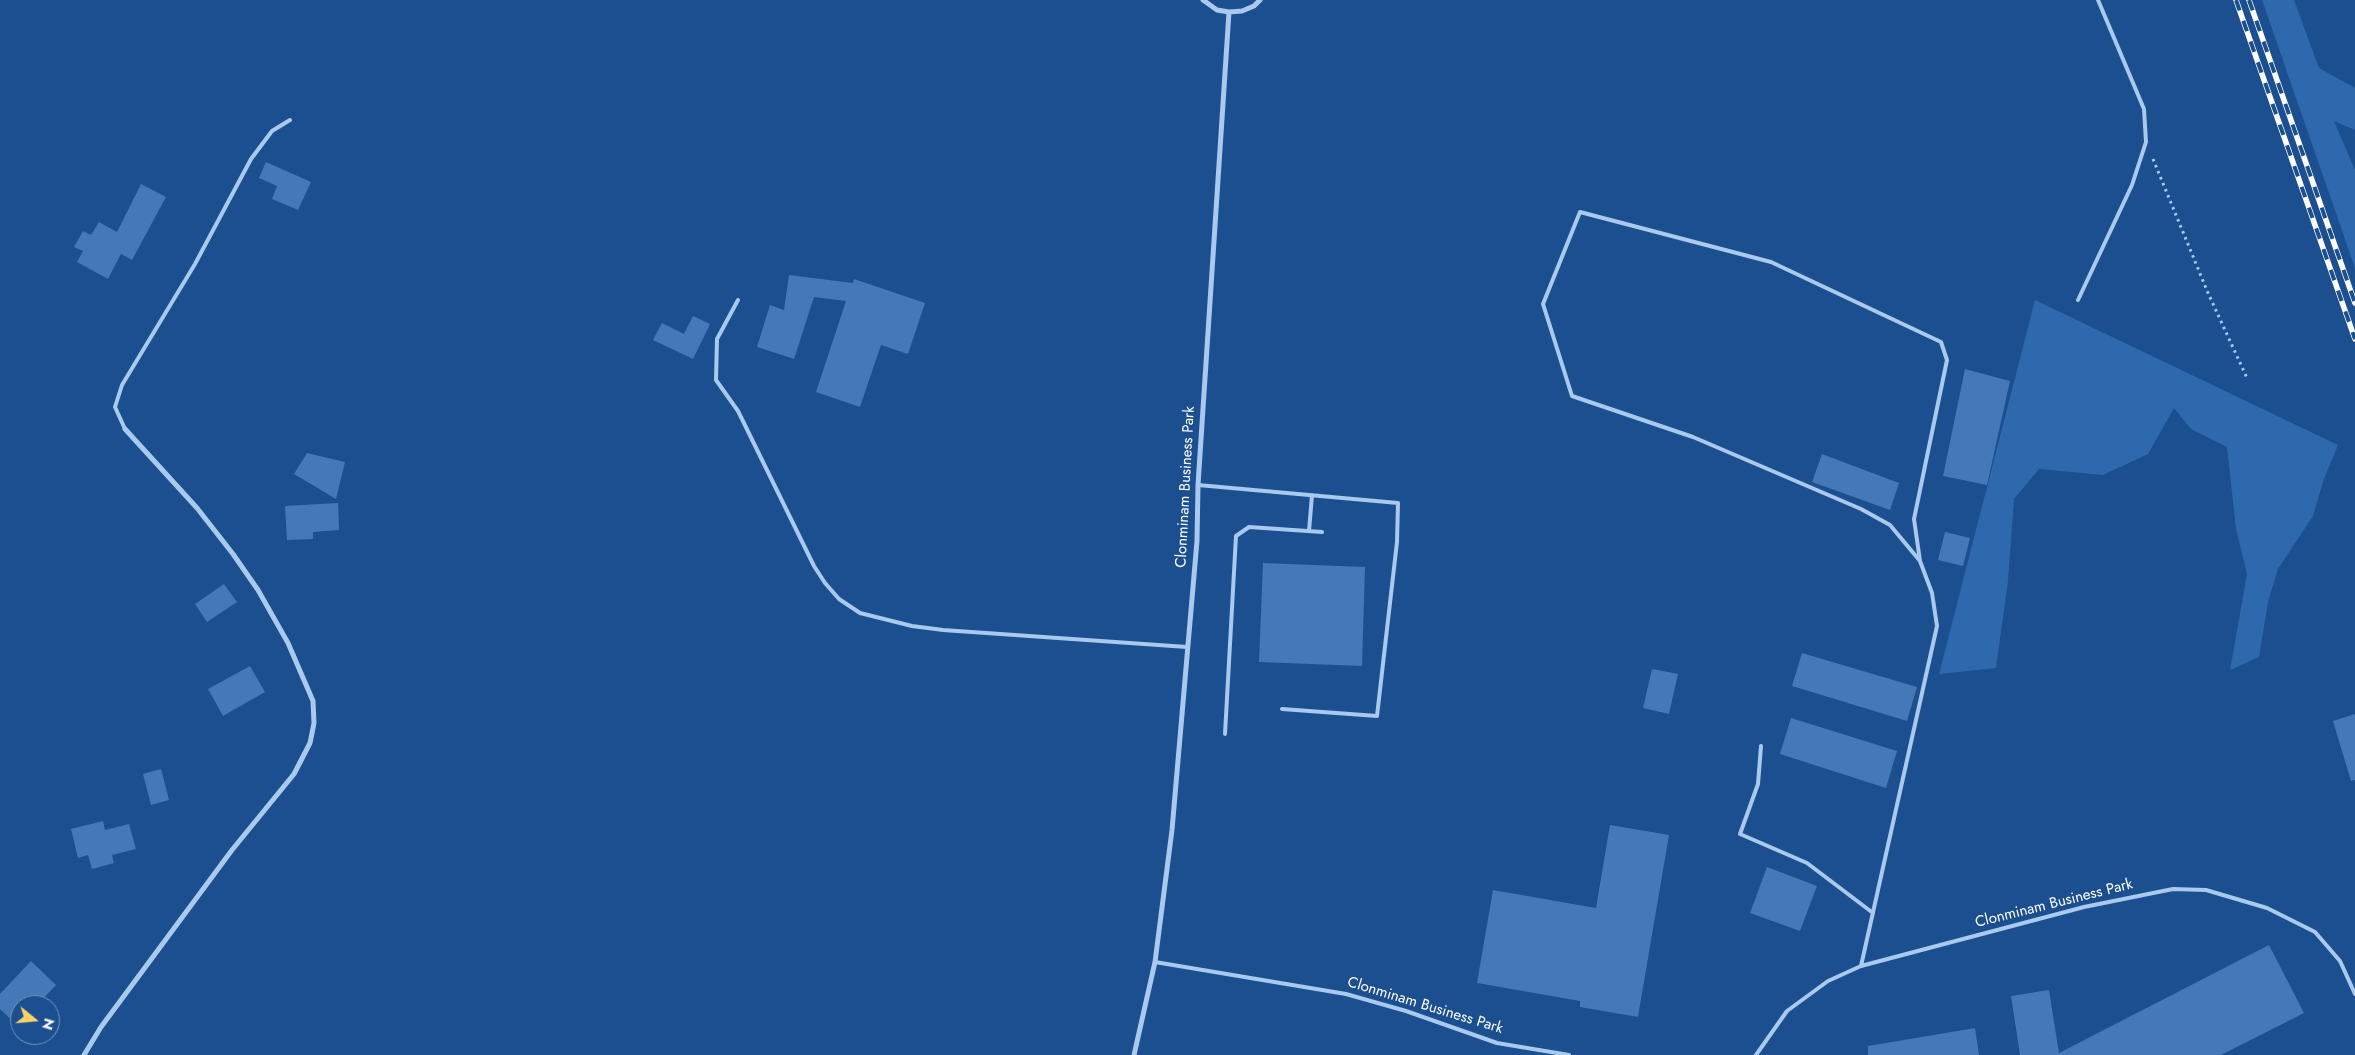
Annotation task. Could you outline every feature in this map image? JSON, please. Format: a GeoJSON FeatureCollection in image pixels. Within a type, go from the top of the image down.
{"type":"FeatureCollection","features":[{"type":"Feature","properties":{"kind":"street"},"geometry":{"type":"LineString","coordinates":[[1203,0],[1217,10],[1229,12],[1242,11],[1254,6],[1260,0]]}},
{"type":"Feature","properties":{"kind":"street","name":"Clonminam Business Park"},"geometry":{"type":"LineString","coordinates":[[1134,1055],[1155,962],[1172,830],[1197,541],[1198,485],[1229,12]]}},
{"type":"Feature","properties":{"kind":"street"},"geometry":{"type":"LineString","coordinates":[[84,1055],[101,1027],[221,863],[294,774],[310,743],[314,723],[313,701],[288,643],[258,590],[233,554],[196,508],[125,429]]}},
{"type":"Feature","properties":{"kind":"lane"},"geometry":{"type":"LineString","coordinates":[[2078,300],[2132,185],[2146,142],[2144,109],[2098,0]]}},
{"type":"Feature","properties":{"kind":"lane"},"geometry":{"type":"LineString","coordinates":[[125,429],[115,408],[122,385],[195,264],[251,159],[272,131],[290,120]]}},
{"type":"Feature","properties":{"kind":"lane"},"geometry":{"type":"LineString","coordinates":[[1861,966],[1937,626],[1932,593],[1920,561],[1914,519],[1947,360],[1941,342],[1771,262],[1580,212],[1543,304],[1572,396],[1693,437],[1861,509],[1890,525],[1920,561]]}},
{"type":"Feature","properties":{"kind":"lane"},"geometry":{"type":"LineString","coordinates":[[738,300],[717,339],[716,380],[738,411],[814,566],[824,583],[839,599],[860,613],[912,626],[943,630],[1187,647]]}},
{"type":"Feature","properties":{"kind":"lane"},"geometry":{"type":"LineString","coordinates":[[1198,485],[1398,503],[1398,542],[1377,716],[1282,709]]}},
{"type":"Feature","properties":{"kind":"lane"},"geometry":{"type":"LineString","coordinates":[[1309,531],[1312,495]]}},
{"type":"Feature","properties":{"kind":"lane"},"geometry":{"type":"LineString","coordinates":[[1225,734],[1236,536],[1248,527],[1322,532]]}},
{"type":"Feature","properties":{"kind":"lane"},"geometry":{"type":"LineString","coordinates":[[1761,746],[1758,784],[1740,834],[1807,862],[1872,913]]}},
{"type":"Feature","properties":{"kind":"lane","name":"Clonminam Business Park"},"geometry":{"type":"LineString","coordinates":[[1756,1055],[1787,1011],[1828,981],[1861,966],[2084,907],[2173,889],[2206,890],[2267,908],[2315,932],[2340,961],[2355,994]]}},
{"type":"Feature","properties":{"kind":"lane","name":"Clonminam Business Park"},"geometry":{"type":"LineString","coordinates":[[1155,962],[1346,994],[1406,1011],[1497,1043],[1569,1055]]}},
{"type":"Feature","properties":{"kind":"path"},"geometry":{"type":"LineString","coordinates":[[2146,142],[2208,293],[2247,378]]}},
{"type":"Feature","properties":{"kind":"shaded area"},"geometry":{"type":"Polygon","coordinates":[[[2262,0],[2294,0],[2319,68],[2355,88],[2355,130],[2334,121],[2355,170],[2355,268],[2262,0]]]}},
{"type":"Feature","properties":{"kind":"shaded area"},"geometry":{"type":"Polygon","coordinates":[[[2035,300],[2338,445],[2324,479],[2313,516],[2278,569],[2268,602],[2259,657],[2230,670],[2247,574],[2236,529],[2227,447],[2191,429],[2174,408],[2148,454],[2103,475],[2039,469],[2014,499],[2008,581],[1996,668],[1939,674],[2035,300]]]}},
{"type":"Feature","properties":{"kind":"building"},"geometry":{"type":"Polygon","coordinates":[[[266,162],[311,182],[298,210],[272,199],[277,186],[259,178],[266,162]]]}},
{"type":"Feature","properties":{"kind":"building"},"geometry":{"type":"Polygon","coordinates":[[[141,184],[166,197],[132,260],[121,254],[108,279],[77,262],[83,251],[74,247],[83,231],[91,235],[99,222],[117,232],[141,184]]]}},
{"type":"Feature","properties":{"kind":"building"},"geometry":{"type":"Polygon","coordinates":[[[789,275],[853,283],[854,279],[925,303],[908,354],[881,345],[860,407],[816,392],[846,301],[814,297],[794,359],[757,347],[770,305],[784,310],[789,275]]]}},
{"type":"Feature","properties":{"kind":"building"},"geometry":{"type":"Polygon","coordinates":[[[693,316],[710,324],[693,359],[653,340],[662,323],[684,334],[693,316]]]}},
{"type":"Feature","properties":{"kind":"building"},"geometry":{"type":"Polygon","coordinates":[[[1965,369],[2010,381],[1987,485],[1943,476],[1965,369]]]}},
{"type":"Feature","properties":{"kind":"building"},"geometry":{"type":"Polygon","coordinates":[[[307,453],[345,462],[336,499],[294,474],[307,453]]]}},
{"type":"Feature","properties":{"kind":"building"},"geometry":{"type":"Polygon","coordinates":[[[1822,454],[1899,483],[1890,510],[1812,482],[1822,454]]]}},
{"type":"Feature","properties":{"kind":"building"},"geometry":{"type":"Polygon","coordinates":[[[338,503],[339,530],[313,532],[313,539],[287,540],[285,506],[338,503]]]}},
{"type":"Feature","properties":{"kind":"building"},"geometry":{"type":"Polygon","coordinates":[[[1945,532],[1970,538],[1963,566],[1938,560],[1945,532]]]}},
{"type":"Feature","properties":{"kind":"building"},"geometry":{"type":"Polygon","coordinates":[[[1263,563],[1365,567],[1362,666],[1259,662],[1263,563]]]}},
{"type":"Feature","properties":{"kind":"building"},"geometry":{"type":"Polygon","coordinates":[[[224,584],[237,602],[207,622],[195,604],[224,584]]]}},
{"type":"Feature","properties":{"kind":"building"},"geometry":{"type":"Polygon","coordinates":[[[1802,653],[1917,687],[1907,721],[1792,686],[1802,653]]]}},
{"type":"Feature","properties":{"kind":"building"},"geometry":{"type":"Polygon","coordinates":[[[250,666],[265,692],[223,716],[208,689],[250,666]]]}},
{"type":"Feature","properties":{"kind":"building"},"geometry":{"type":"Polygon","coordinates":[[[1652,669],[1678,674],[1669,714],[1643,708],[1652,669]]]}},
{"type":"Feature","properties":{"kind":"building"},"geometry":{"type":"Polygon","coordinates":[[[2355,714],[2355,780],[2351,781],[2333,721],[2355,714]]]}},
{"type":"Feature","properties":{"kind":"building"},"geometry":{"type":"Polygon","coordinates":[[[1791,718],[1897,751],[1886,788],[1780,754],[1791,718]]]}},
{"type":"Feature","properties":{"kind":"building"},"geometry":{"type":"Polygon","coordinates":[[[161,769],[169,800],[151,805],[143,774],[161,769]]]}},
{"type":"Feature","properties":{"kind":"building"},"geometry":{"type":"Polygon","coordinates":[[[103,821],[105,830],[129,824],[136,849],[112,855],[114,863],[92,869],[88,855],[78,858],[71,829],[103,821]]]}},
{"type":"Feature","properties":{"kind":"building"},"geometry":{"type":"Polygon","coordinates":[[[1610,825],[1669,835],[1638,1017],[1580,1007],[1580,1001],[1477,983],[1493,890],[1596,908],[1610,825]]]}},
{"type":"Feature","properties":{"kind":"building"},"geometry":{"type":"Polygon","coordinates":[[[1767,867],[1817,886],[1800,931],[1750,913],[1767,867]]]}},
{"type":"Feature","properties":{"kind":"building"},"geometry":{"type":"Polygon","coordinates":[[[2269,945],[2304,1013],[2221,1055],[2020,1055],[2011,996],[2049,990],[2059,1053],[2269,945]]]}},
{"type":"Feature","properties":{"kind":"building"},"geometry":{"type":"Polygon","coordinates":[[[31,961],[56,985],[46,995],[10,995],[10,1018],[0,1009],[0,994],[31,961]]]}},
{"type":"Feature","properties":{"kind":"building"},"geometry":{"type":"Polygon","coordinates":[[[1975,1028],[1979,1055],[1868,1055],[1868,1046],[1975,1028]]]}},
{"type":"Feature","properties":{"kind":"railway"},"geometry":{"type":"LineString","coordinates":[[2236,0],[2355,339]]}},
{"type":"Feature","properties":{"kind":"railway"},"geometry":{"type":"LineString","coordinates":[[2249,0],[2355,303]]}}]}
